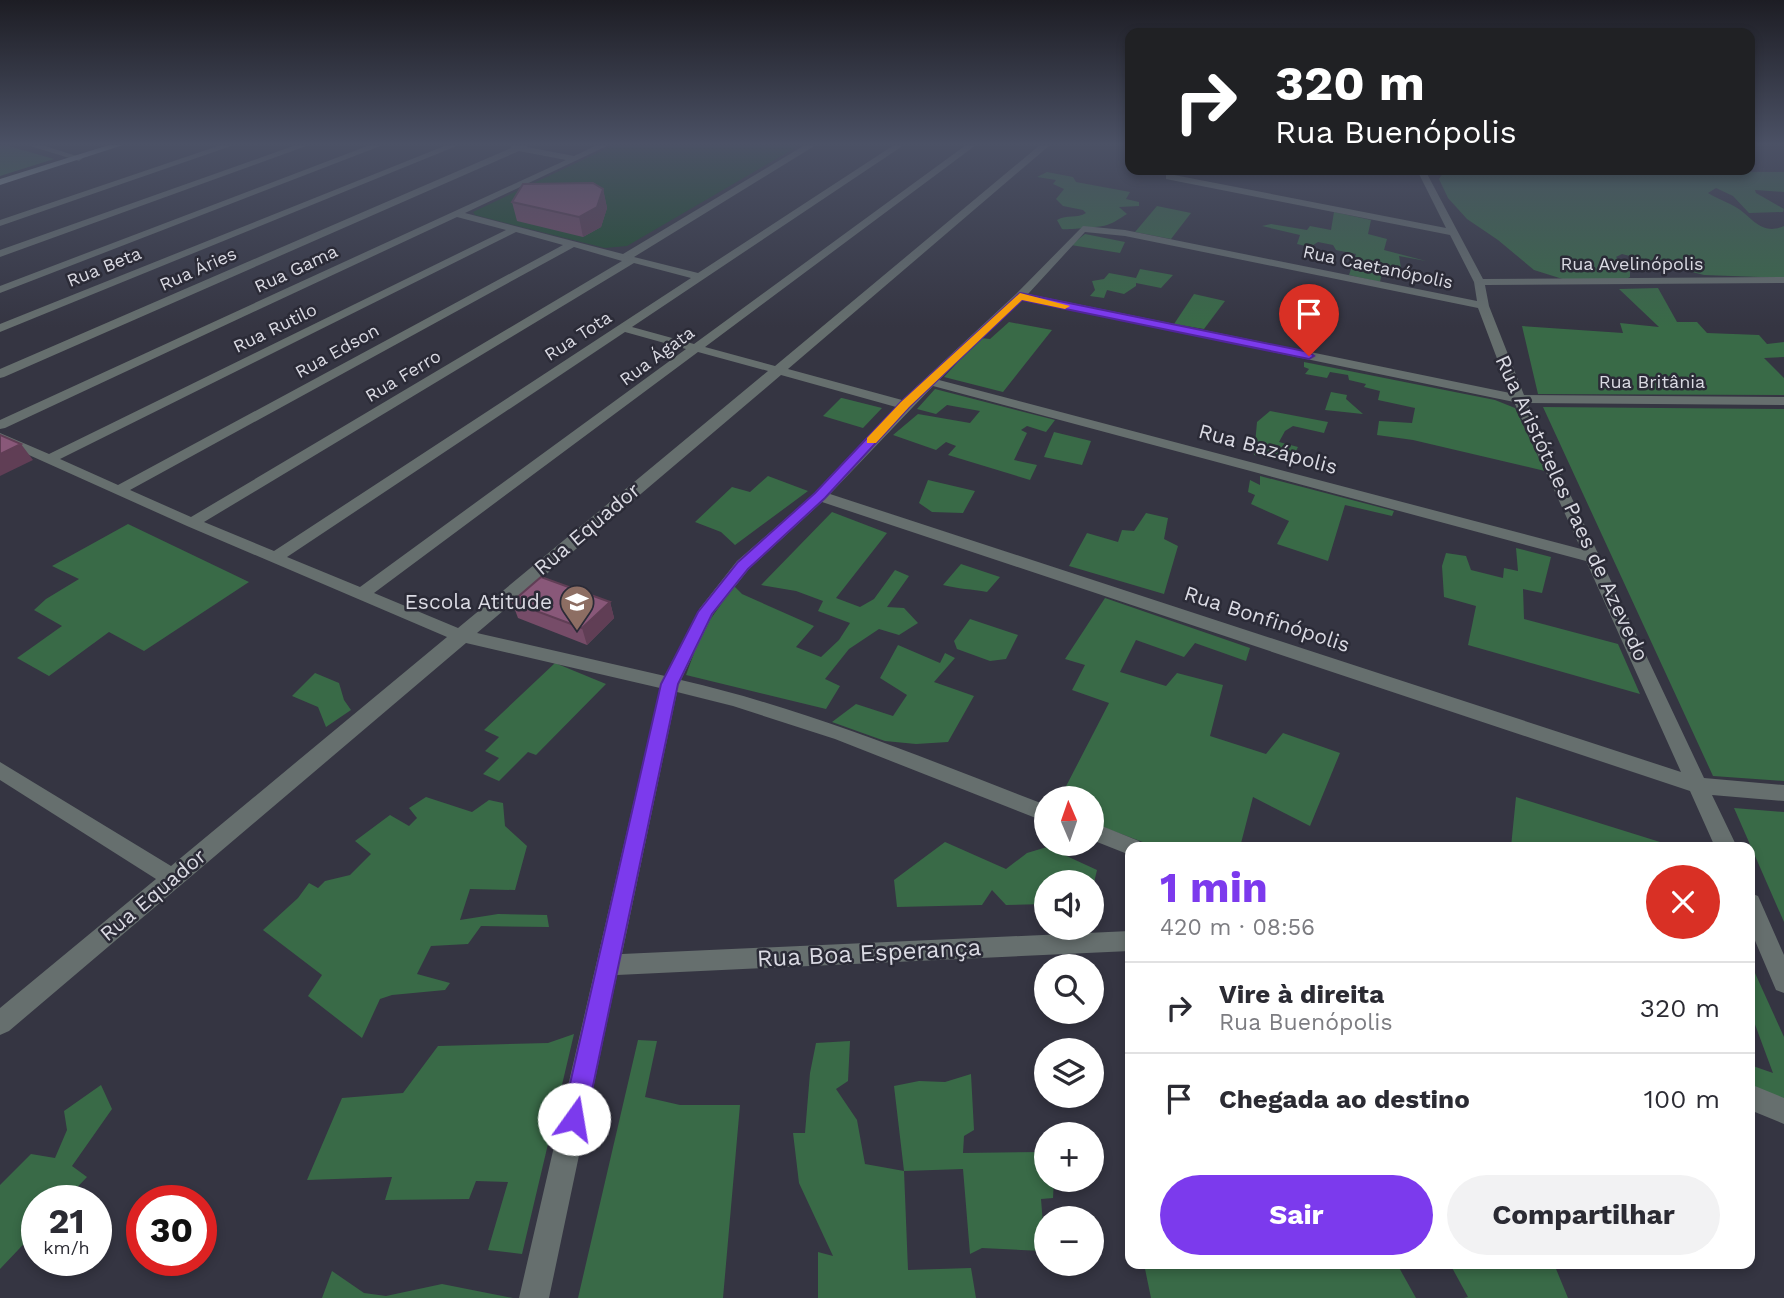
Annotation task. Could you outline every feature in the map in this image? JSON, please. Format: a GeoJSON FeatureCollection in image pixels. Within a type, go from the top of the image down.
{"type":"FeatureCollection","features":[{"type":"Feature","properties":{"kind":"street"},"geometry":{"type":"LineString","coordinates":[[0,223],[51,206]]}},
{"type":"Feature","properties":{"kind":"street"},"geometry":{"type":"LineString","coordinates":[[0,254],[136,206]]}},
{"type":"Feature","properties":{"kind":"street"},"geometry":{"type":"LineString","coordinates":[[0,290],[221,206]]}},
{"type":"Feature","properties":{"kind":"street","name":"Rua Beta"},"geometry":{"type":"LineString","coordinates":[[0,328],[304,206]]}},
{"type":"Feature","properties":{"kind":"street","name":"Rua Áries"},"geometry":{"type":"LineString","coordinates":[[0,374],[387,206]]}},
{"type":"Feature","properties":{"kind":"street","name":"Rua Gama"},"geometry":{"type":"LineString","coordinates":[[0,425],[475,206]]}},
{"type":"Feature","properties":{"kind":"street","name":"Rua Ferro"},"geometry":{"type":"LineString","coordinates":[[192,523],[714,206]]}},
{"type":"Feature","properties":{"kind":"street","name":"Rua Tota"},"geometry":{"type":"LineString","coordinates":[[276,557],[808,206]]}},
{"type":"Feature","properties":{"kind":"street","name":"Rua Ágata"},"geometry":{"type":"LineString","coordinates":[[361,594],[890,206]]}},
{"type":"Feature","properties":{"kind":"street","name":"Rua Equador"},"geometry":{"type":"LineString","coordinates":[[0,1023],[974,206]]}},
{"type":"Feature","properties":{"kind":"street"},"geometry":{"type":"LineString","coordinates":[[1315,206],[1455,233]]}},
{"type":"Feature","properties":{"kind":"street","name":"Rua Aristóteles Paes de Azevedo"},"geometry":{"type":"LineString","coordinates":[[1440,206],[1479,282],[1483,306],[1519,399],[1724,842]]}},
{"type":"Feature","properties":{"kind":"street"},"geometry":{"type":"LineString","coordinates":[[457,214],[700,277]]}},
{"type":"Feature","properties":{"kind":"street","name":"Rua Rutilo"},"geometry":{"type":"LineString","coordinates":[[51,458],[515,229]]}},
{"type":"Feature","properties":{"kind":"street","name":"Rua Caetanópolis"},"geometry":{"type":"LineString","coordinates":[[1020,296],[1077,233],[1083,229],[1102,229],[1483,306]]}},
{"type":"Feature","properties":{"kind":"street","name":"Rua Edson"},"geometry":{"type":"LineString","coordinates":[[119,490],[572,244]]}},
{"type":"Feature","properties":{"kind":"street","name":"Rua Avelinópolis"},"geometry":{"type":"LineString","coordinates":[[1479,282],[1784,280]]}},
{"type":"Feature","properties":{"kind":"street"},"geometry":{"type":"LineString","coordinates":[[534,1298],[670,684],[706,612],[743,565],[820,495],[905,405],[1020,296]]}},
{"type":"Feature","properties":{"kind":"street","name":"Rua Britânia"},"geometry":{"type":"LineString","coordinates":[[1020,296],[1519,399],[1784,401]]}},
{"type":"Feature","properties":{"kind":"street"},"geometry":{"type":"LineString","coordinates":[[623,328],[905,405]]}},
{"type":"Feature","properties":{"kind":"street","name":"Rua Bazápolis"},"geometry":{"type":"LineString","coordinates":[[930,381],[1594,558]]}},
{"type":"Feature","properties":{"kind":"street"},"geometry":{"type":"LineString","coordinates":[[4,442],[51,458],[192,523],[459,635],[734,699],[842,734],[1034,809]]}},
{"type":"Feature","properties":{"kind":"street","name":"Rua Bonfinópolis"},"geometry":{"type":"LineString","coordinates":[[820,495],[1700,786],[1784,793]]}},
{"type":"Feature","properties":{"kind":"street"},"geometry":{"type":"LineString","coordinates":[[0,769],[173,878]]}},
{"type":"Feature","properties":{"kind":"street"},"geometry":{"type":"LineString","coordinates":[[1104,836],[1125,844]]}},
{"type":"Feature","properties":{"kind":"street"},"geometry":{"type":"LineString","coordinates":[[1755,915],[1784,982]]}},
{"type":"Feature","properties":{"kind":"street","name":"Rua Boa Esperança"},"geometry":{"type":"LineString","coordinates":[[608,965],[1125,942]]}},
{"type":"Feature","properties":{"kind":"street"},"geometry":{"type":"LineString","coordinates":[[1755,1099],[1784,1111]]}},
{"type":"Feature","properties":{"kind":"green space"},"geometry":{"type":"Polygon","coordinates":[[[487,206],[696,206],[627,246],[605,248],[475,215],[473,212],[487,206]]]}},
{"type":"Feature","properties":{"kind":"green space"},"geometry":{"type":"Polygon","coordinates":[[[1063,206],[1139,206],[1119,207],[1127,214],[1107,225],[1062,229],[1057,220],[1086,213],[1063,206]]]}},
{"type":"Feature","properties":{"kind":"green space"},"geometry":{"type":"Polygon","coordinates":[[[1157,206],[1191,213],[1171,239],[1135,232],[1157,206]]]}},
{"type":"Feature","properties":{"kind":"green space"},"geometry":{"type":"Polygon","coordinates":[[[1455,206],[1733,206],[1762,227],[1772,229],[1784,226],[1784,278],[1704,275],[1622,254],[1616,257],[1630,272],[1630,277],[1624,280],[1569,281],[1534,270],[1467,219],[1455,206]]]}},
{"type":"Feature","properties":{"kind":"green space"},"geometry":{"type":"Polygon","coordinates":[[[1742,206],[1778,206],[1784,209],[1783,212],[1749,213],[1742,206]]]}},
{"type":"Feature","properties":{"kind":"green space"},"geometry":{"type":"Polygon","coordinates":[[[1334,212],[1371,220],[1368,234],[1387,239],[1384,250],[1426,261],[1399,256],[1401,268],[1383,267],[1380,282],[1349,275],[1356,254],[1336,250],[1333,245],[1318,242],[1310,247],[1297,244],[1300,235],[1262,226],[1271,224],[1307,230],[1310,226],[1331,230],[1334,212]]]}},
{"type":"Feature","properties":{"kind":"green space"},"geometry":{"type":"Polygon","coordinates":[[[1085,234],[1125,242],[1120,253],[1071,245],[1085,234]]]}},
{"type":"Feature","properties":{"kind":"green space"},"geometry":{"type":"Polygon","coordinates":[[[1140,269],[1173,275],[1161,288],[1136,283],[1136,286],[1124,294],[1107,290],[1104,298],[1090,296],[1095,290],[1092,281],[1104,279],[1109,273],[1136,278],[1140,269]]]}},
{"type":"Feature","properties":{"kind":"green space"},"geometry":{"type":"Polygon","coordinates":[[[1658,288],[1677,322],[1697,322],[1707,333],[1759,335],[1767,344],[1784,342],[1784,357],[1764,358],[1784,378],[1784,395],[1538,394],[1522,326],[1623,333],[1620,323],[1659,327],[1619,289],[1658,288]]]}},
{"type":"Feature","properties":{"kind":"green space"},"geometry":{"type":"Polygon","coordinates":[[[1194,294],[1225,301],[1204,329],[1174,324],[1194,294]]]}},
{"type":"Feature","properties":{"kind":"green space"},"geometry":{"type":"Polygon","coordinates":[[[1009,322],[1052,330],[1003,392],[944,377],[980,338],[990,339],[1009,322]]]}},
{"type":"Feature","properties":{"kind":"green space"},"geometry":{"type":"Polygon","coordinates":[[[1304,362],[1495,400],[1515,408],[1545,471],[1413,440],[1377,435],[1379,421],[1412,423],[1415,408],[1378,400],[1380,391],[1349,380],[1348,375],[1330,372],[1327,378],[1305,374],[1309,369],[1304,367],[1304,362]]]}},
{"type":"Feature","properties":{"kind":"green space"},"geometry":{"type":"Polygon","coordinates":[[[935,389],[1055,420],[1046,432],[1027,426],[1021,430],[1027,433],[1014,460],[1037,465],[1030,480],[948,455],[956,446],[946,442],[936,450],[893,435],[918,414],[970,423],[980,411],[947,405],[936,414],[917,409],[935,389]]]}},
{"type":"Feature","properties":{"kind":"green space"},"geometry":{"type":"Polygon","coordinates":[[[1331,392],[1347,395],[1346,399],[1363,414],[1325,410],[1331,392]]]}},
{"type":"Feature","properties":{"kind":"green space"},"geometry":{"type":"Polygon","coordinates":[[[841,398],[882,408],[863,428],[823,416],[841,398]]]}},
{"type":"Feature","properties":{"kind":"green space"},"geometry":{"type":"Polygon","coordinates":[[[1543,407],[1784,409],[1784,781],[1713,776],[1543,407]]]}},
{"type":"Feature","properties":{"kind":"green space"},"geometry":{"type":"Polygon","coordinates":[[[1270,411],[1328,422],[1324,433],[1293,426],[1285,431],[1279,442],[1298,447],[1290,463],[1254,455],[1257,422],[1270,411]]]}},
{"type":"Feature","properties":{"kind":"green space"},"geometry":{"type":"Polygon","coordinates":[[[1054,432],[1091,441],[1082,465],[1044,457],[1054,432]]]}},
{"type":"Feature","properties":{"kind":"green space"},"geometry":{"type":"Polygon","coordinates":[[[768,476],[808,491],[735,545],[721,532],[695,522],[732,487],[750,492],[768,476]]]}},
{"type":"Feature","properties":{"kind":"green space"},"geometry":{"type":"Polygon","coordinates":[[[1260,476],[1394,511],[1392,516],[1345,505],[1328,561],[1277,544],[1289,521],[1251,504],[1255,495],[1248,492],[1250,480],[1260,485],[1260,476]]]}},
{"type":"Feature","properties":{"kind":"green space"},"geometry":{"type":"Polygon","coordinates":[[[928,480],[975,491],[963,513],[932,512],[919,503],[928,480]]]}},
{"type":"Feature","properties":{"kind":"green space"},"geometry":{"type":"Polygon","coordinates":[[[832,512],[887,533],[836,598],[860,607],[874,599],[895,570],[909,576],[887,607],[904,608],[918,623],[899,635],[879,629],[849,649],[825,679],[840,686],[826,709],[686,675],[702,631],[734,586],[742,594],[814,626],[796,647],[821,657],[839,640],[850,623],[818,611],[823,601],[796,591],[761,585],[832,512]]]}},
{"type":"Feature","properties":{"kind":"green space"},"geometry":{"type":"Polygon","coordinates":[[[1146,513],[1168,518],[1164,539],[1178,546],[1164,594],[1069,566],[1087,533],[1118,542],[1122,530],[1134,531],[1146,513]]]}},
{"type":"Feature","properties":{"kind":"green space"},"geometry":{"type":"Polygon","coordinates":[[[128,524],[249,582],[144,651],[109,632],[49,676],[17,658],[62,626],[34,610],[46,599],[79,579],[52,566],[128,524]]]}},
{"type":"Feature","properties":{"kind":"green space"},"geometry":{"type":"Polygon","coordinates":[[[1516,548],[1551,557],[1542,593],[1523,589],[1524,619],[1618,644],[1640,694],[1468,645],[1476,606],[1444,597],[1442,566],[1446,553],[1466,556],[1471,570],[1503,578],[1504,568],[1518,571],[1516,548]]]}},
{"type":"Feature","properties":{"kind":"green space"},"geometry":{"type":"Polygon","coordinates":[[[961,564],[1000,577],[987,592],[943,585],[961,564]]]}},
{"type":"Feature","properties":{"kind":"green space"},"geometry":{"type":"Polygon","coordinates":[[[1105,598],[1250,648],[1246,661],[1195,643],[1184,657],[1136,640],[1120,672],[1166,686],[1177,673],[1223,685],[1210,736],[1266,754],[1283,733],[1340,753],[1310,826],[1253,797],[1241,842],[1143,842],[1104,828],[1104,786],[1066,786],[1109,703],[1072,690],[1085,665],[1065,659],[1105,598]]]}},
{"type":"Feature","properties":{"kind":"green space"},"geometry":{"type":"Polygon","coordinates":[[[970,619],[1018,635],[1006,659],[990,661],[957,649],[954,641],[970,619]]]}},
{"type":"Feature","properties":{"kind":"green space"},"geometry":{"type":"Polygon","coordinates":[[[898,645],[940,663],[945,653],[955,658],[934,682],[974,696],[948,742],[916,744],[885,741],[832,722],[856,704],[893,716],[907,695],[880,678],[898,645]]]}},
{"type":"Feature","properties":{"kind":"green space"},"geometry":{"type":"Polygon","coordinates":[[[555,663],[606,684],[536,755],[528,752],[499,781],[483,774],[499,758],[485,751],[499,737],[484,730],[555,663]]]}},
{"type":"Feature","properties":{"kind":"green space"},"geometry":{"type":"Polygon","coordinates":[[[315,673],[339,683],[344,700],[351,710],[326,727],[318,707],[292,696],[315,673]]]}},
{"type":"Feature","properties":{"kind":"green space"},"geometry":{"type":"Polygon","coordinates":[[[426,797],[472,812],[489,800],[503,803],[505,826],[527,846],[515,890],[470,889],[460,920],[498,914],[547,915],[549,927],[481,926],[468,944],[431,946],[417,974],[450,983],[445,990],[392,995],[380,999],[362,1038],[308,996],[322,975],[263,930],[298,898],[309,883],[318,888],[325,881],[350,875],[371,854],[355,841],[390,815],[409,826],[417,818],[409,808],[426,797]]]}},
{"type":"Feature","properties":{"kind":"green space"},"geometry":{"type":"Polygon","coordinates":[[[1516,797],[1660,842],[1512,842],[1516,797]]]}},
{"type":"Feature","properties":{"kind":"green space"},"geometry":{"type":"Polygon","coordinates":[[[1734,808],[1784,812],[1784,922],[1755,856],[1755,842],[1749,842],[1734,808]]]}},
{"type":"Feature","properties":{"kind":"green space"},"geometry":{"type":"Polygon","coordinates":[[[945,842],[1006,869],[1034,851],[1034,856],[1067,856],[1097,870],[1034,870],[1034,904],[1006,905],[992,890],[982,905],[897,907],[894,880],[945,842]]]}},
{"type":"Feature","properties":{"kind":"green space"},"geometry":{"type":"Polygon","coordinates":[[[1755,973],[1784,1037],[1784,1101],[1755,1089],[1755,1067],[1773,1073],[1755,1024],[1755,973]]]}},
{"type":"Feature","properties":{"kind":"green space"},"geometry":{"type":"Polygon","coordinates":[[[574,1034],[522,1254],[488,1250],[508,1182],[476,1181],[469,1199],[385,1200],[392,1177],[307,1180],[342,1098],[403,1093],[438,1046],[548,1043],[574,1034]]]}},
{"type":"Feature","properties":{"kind":"green space"},"geometry":{"type":"Polygon","coordinates":[[[638,1040],[657,1041],[645,1097],[680,1105],[740,1105],[723,1298],[578,1298],[638,1040]]]}},
{"type":"Feature","properties":{"kind":"green space"},"geometry":{"type":"Polygon","coordinates":[[[850,1041],[848,1081],[836,1089],[857,1120],[865,1164],[904,1171],[908,1270],[971,1268],[976,1298],[818,1298],[818,1252],[833,1256],[799,1183],[793,1133],[805,1133],[810,1073],[816,1043],[850,1041]]]}},
{"type":"Feature","properties":{"kind":"green space"},"geometry":{"type":"Polygon","coordinates":[[[971,1074],[974,1130],[964,1136],[963,1153],[1034,1152],[1034,1192],[1053,1192],[1053,1198],[1041,1199],[1042,1206],[1034,1206],[1034,1251],[982,1248],[970,1254],[963,1169],[904,1171],[894,1086],[919,1081],[945,1082],[971,1074]]]}},
{"type":"Feature","properties":{"kind":"green space"},"geometry":{"type":"Polygon","coordinates":[[[101,1085],[112,1109],[72,1166],[87,1177],[79,1185],[21,1185],[21,1247],[0,1269],[0,1185],[31,1154],[55,1158],[67,1130],[64,1111],[101,1085]]]}},
{"type":"Feature","properties":{"kind":"green space"},"geometry":{"type":"Polygon","coordinates":[[[1145,1269],[1400,1269],[1416,1298],[1151,1298],[1145,1269]]]}},
{"type":"Feature","properties":{"kind":"green space"},"geometry":{"type":"Polygon","coordinates":[[[1453,1269],[1556,1269],[1568,1298],[1464,1298],[1468,1297],[1453,1269]]]}},
{"type":"Feature","properties":{"kind":"green space"},"geometry":{"type":"Polygon","coordinates":[[[332,1271],[364,1293],[386,1296],[442,1284],[513,1298],[322,1298],[332,1271]]]}},
{"type":"Feature","properties":{"kind":"building"},"geometry":{"type":"Polygon","coordinates":[[[528,206],[597,206],[579,217],[528,206]]]}},
{"type":"Feature","properties":{"kind":"building"},"geometry":{"type":"Polygon","coordinates":[[[0,435],[21,444],[0,454],[0,435]]]}},
{"type":"Feature","properties":{"kind":"building"},"geometry":{"type":"Polygon","coordinates":[[[541,577],[610,602],[582,628],[512,602],[541,577]]]}},
{"type":"Feature","properties":{"kind":"slow traffic"},"geometry":{"type":"LineString","coordinates":[[871,440],[1020,296],[1065,306]]}},
{"type":"Feature","properties":{"kind":"place","name":"Escola Atitude"},"geometry":{"type":"Point","coordinates":[577,632]}},
{"type":"Feature","properties":{"kind":"route"},"geometry":{"type":"LineString","coordinates":[[574,1119],[670,684],[688,643],[706,612],[743,565],[820,495],[905,405],[1020,296],[1309,356]]}}]}
